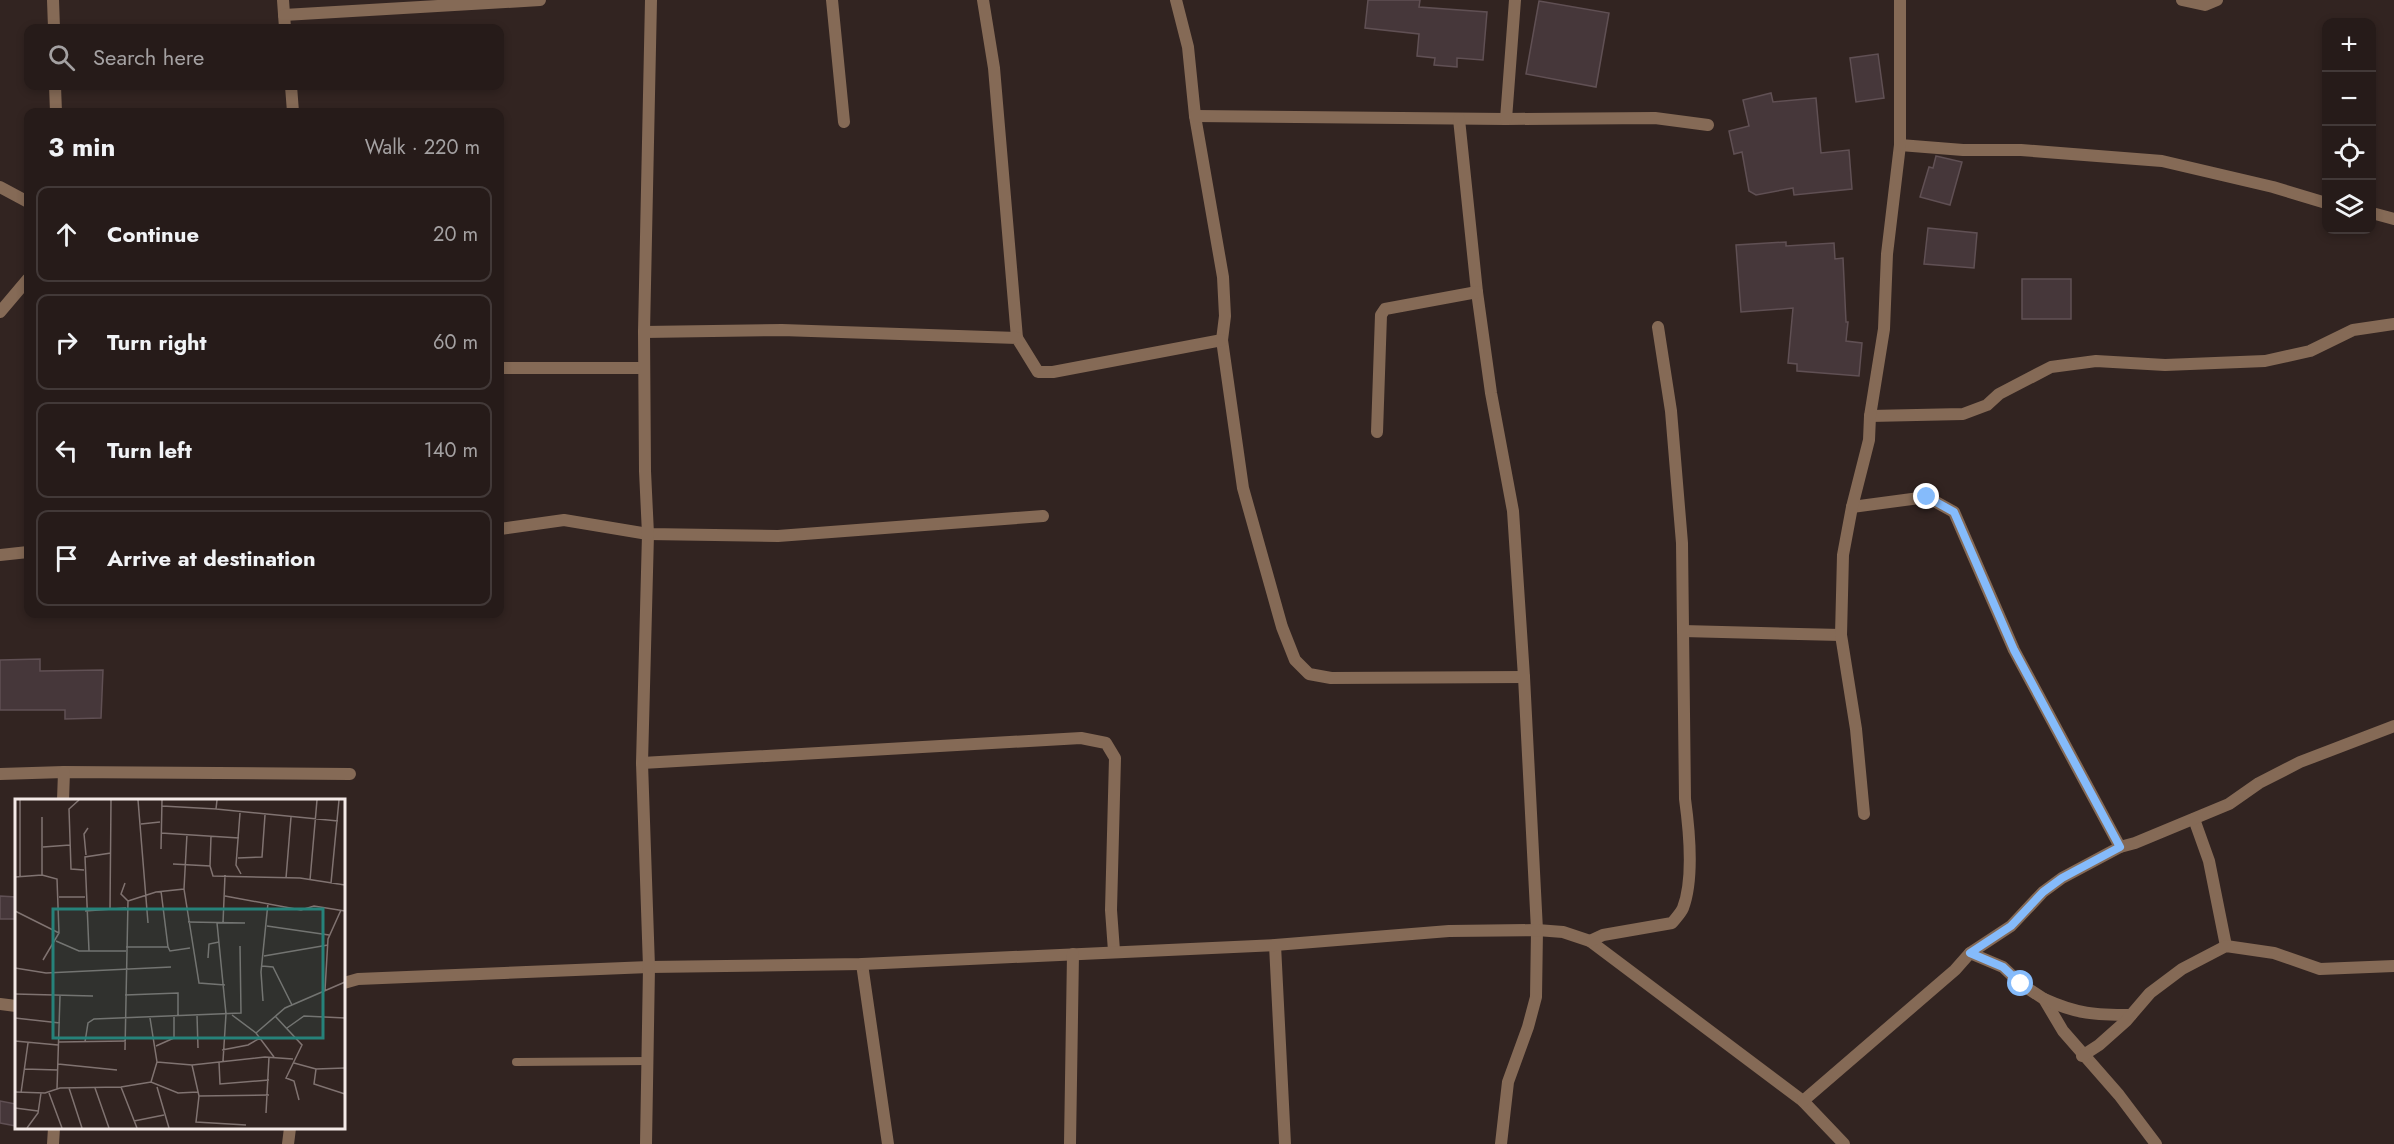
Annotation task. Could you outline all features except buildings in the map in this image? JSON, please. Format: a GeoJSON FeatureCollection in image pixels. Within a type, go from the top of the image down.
{"type":"FeatureCollection","features":[{"type":"Feature","properties":{"kind":"street"},"geometry":{"type":"LineString","coordinates":[[53,0],[54,24]]}},
{"type":"Feature","properties":{"kind":"street"},"geometry":{"type":"LineString","coordinates":[[283,0],[285,24]]}},
{"type":"Feature","properties":{"kind":"street"},"geometry":{"type":"LineString","coordinates":[[284,15],[540,0]]}},
{"type":"Feature","properties":{"kind":"street"},"geometry":{"type":"LineString","coordinates":[[646,1144],[648,967],[642,762],[648,534],[644,332],[651,0]]}},
{"type":"Feature","properties":{"kind":"street"},"geometry":{"type":"LineString","coordinates":[[832,0],[844,122]]}},
{"type":"Feature","properties":{"kind":"street"},"geometry":{"type":"LineString","coordinates":[[983,0],[994,68],[1001,137],[1017,338],[1038,372],[1053,372],[1222,340]]}},
{"type":"Feature","properties":{"kind":"street"},"geometry":{"type":"LineString","coordinates":[[1176,0],[1188,46],[1195,116],[1223,276],[1225,316],[1222,340],[1244,488],[1282,627],[1295,660],[1309,674],[1331,678],[1524,677]]}},
{"type":"Feature","properties":{"kind":"street"},"geometry":{"type":"LineString","coordinates":[[1506,120],[1515,0]]}},
{"type":"Feature","properties":{"kind":"street"},"geometry":{"type":"LineString","coordinates":[[1864,814],[1856,729],[1841,635],[1843,555],[1852,507],[1869,440],[1870,416],[1884,329],[1887,254],[1900,145],[1900,0]]}},
{"type":"Feature","properties":{"kind":"street"},"geometry":{"type":"LineString","coordinates":[[2182,0],[2205,5],[2217,0]]}},
{"type":"Feature","properties":{"kind":"street"},"geometry":{"type":"LineString","coordinates":[[55,90],[56,108]]}},
{"type":"Feature","properties":{"kind":"street"},"geometry":{"type":"LineString","coordinates":[[291,90],[293,108]]}},
{"type":"Feature","properties":{"kind":"street"},"geometry":{"type":"LineString","coordinates":[[1195,116],[1506,120],[1655,118],[1708,125]]}},
{"type":"Feature","properties":{"kind":"street"},"geometry":{"type":"LineString","coordinates":[[1459,119],[1477,292],[1491,393],[1513,511],[1537,930],[1536,997],[1508,1082],[1501,1144]]}},
{"type":"Feature","properties":{"kind":"street"},"geometry":{"type":"LineString","coordinates":[[1900,145],[1963,150],[2021,150],[2162,161],[2273,187],[2322,202]]}},
{"type":"Feature","properties":{"kind":"street"},"geometry":{"type":"LineString","coordinates":[[0,187],[24,200]]}},
{"type":"Feature","properties":{"kind":"street"},"geometry":{"type":"LineString","coordinates":[[2376,214],[2394,219]]}},
{"type":"Feature","properties":{"kind":"street"},"geometry":{"type":"LineString","coordinates":[[0,312],[24,287]]}},
{"type":"Feature","properties":{"kind":"street"},"geometry":{"type":"LineString","coordinates":[[1377,432],[1381,315],[1386,309],[1477,292]]}},
{"type":"Feature","properties":{"kind":"street"},"geometry":{"type":"LineString","coordinates":[[1870,416],[1963,414],[1987,405],[1999,394],[2051,367],[2096,361],[2165,365],[2265,361],[2310,351],[2353,330],[2394,324]]}},
{"type":"Feature","properties":{"kind":"street"},"geometry":{"type":"LineString","coordinates":[[1590,941],[1603,935],[1672,923],[1683,909],[1689,870],[1690,833],[1685,798],[1682,543],[1671,411],[1658,327]]}},
{"type":"Feature","properties":{"kind":"street"},"geometry":{"type":"LineString","coordinates":[[644,332],[782,330],[1017,338]]}},
{"type":"Feature","properties":{"kind":"street"},"geometry":{"type":"LineString","coordinates":[[504,368],[644,368]]}},
{"type":"Feature","properties":{"kind":"street"},"geometry":{"type":"LineString","coordinates":[[1852,507],[1927,497],[1954,512],[2014,650],[2120,847]]}},
{"type":"Feature","properties":{"kind":"street"},"geometry":{"type":"LineString","coordinates":[[504,528],[564,520],[648,534],[778,536],[1043,516]]}},
{"type":"Feature","properties":{"kind":"street"},"geometry":{"type":"LineString","coordinates":[[0,555],[24,552]]}},
{"type":"Feature","properties":{"kind":"street"},"geometry":{"type":"LineString","coordinates":[[1683,631],[1841,635]]}},
{"type":"Feature","properties":{"kind":"street"},"geometry":{"type":"LineString","coordinates":[[1803,1101],[1955,970],[1970,953],[2011,926],[2043,892],[2062,878],[2120,847],[2229,804],[2259,783],[2300,762],[2394,726]]}},
{"type":"Feature","properties":{"kind":"street"},"geometry":{"type":"LineString","coordinates":[[642,762],[1081,738],[1106,743],[1115,758],[1111,910],[1113,951]]}},
{"type":"Feature","properties":{"kind":"street"},"geometry":{"type":"LineString","coordinates":[[0,774],[64,772],[350,774]]}},
{"type":"Feature","properties":{"kind":"street"},"geometry":{"type":"LineString","coordinates":[[63,799],[64,772]]}},
{"type":"Feature","properties":{"kind":"street"},"geometry":{"type":"LineString","coordinates":[[2194,819],[2209,861],[2226,946]]}},
{"type":"Feature","properties":{"kind":"street"},"geometry":{"type":"LineString","coordinates":[[345,983],[358,979],[648,967],[862,964],[1275,945],[1449,931],[1563,932],[1590,941],[1803,1101],[1841,1142]]}},
{"type":"Feature","properties":{"kind":"street"},"geometry":{"type":"LineString","coordinates":[[1275,945],[1286,1144]]}},
{"type":"Feature","properties":{"kind":"street"},"geometry":{"type":"LineString","coordinates":[[2082,1056],[2099,1045],[2131,1015],[2150,993],[2182,969],[2226,946],[2274,953],[2320,969],[2394,966]]}},
{"type":"Feature","properties":{"kind":"street"},"geometry":{"type":"LineString","coordinates":[[1970,953],[2003,967],[2021,984],[2044,999],[2069,1010],[2098,1015],[2131,1015]]}},
{"type":"Feature","properties":{"kind":"street"},"geometry":{"type":"LineString","coordinates":[[1070,1144],[1073,954]]}},
{"type":"Feature","properties":{"kind":"street"},"geometry":{"type":"LineString","coordinates":[[862,964],[888,1144]]}},
{"type":"Feature","properties":{"kind":"street"},"geometry":{"type":"LineString","coordinates":[[2044,999],[2063,1031],[2082,1056],[2119,1095],[2156,1144]]}},
{"type":"Feature","properties":{"kind":"street"},"geometry":{"type":"LineString","coordinates":[[0,1004],[15,1006]]}},
{"type":"Feature","properties":{"kind":"street"},"geometry":{"type":"LineString","coordinates":[[53,1144],[54,1129]]}},
{"type":"Feature","properties":{"kind":"street"},"geometry":{"type":"LineString","coordinates":[[288,1144],[290,1129]]}},
{"type":"Feature","properties":{"kind":"lane"},"geometry":{"type":"LineString","coordinates":[[516,1062],[648,1061]]}},
{"type":"Feature","properties":{"kind":"route"},"geometry":{"type":"LineString","coordinates":[[1927,497],[1954,512],[2014,650],[2120,847],[2062,878],[2043,892],[2011,926],[1970,953],[2003,967],[2021,984]]}}]}
